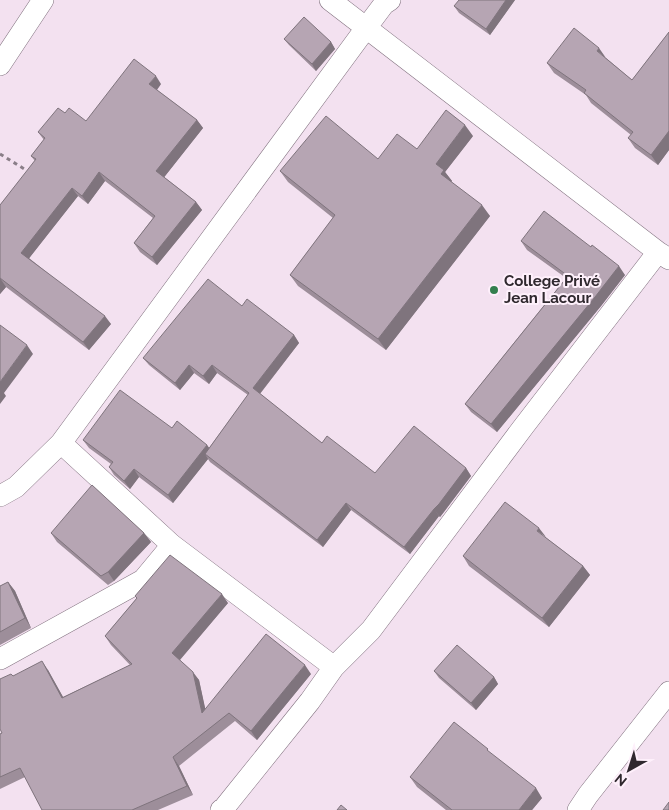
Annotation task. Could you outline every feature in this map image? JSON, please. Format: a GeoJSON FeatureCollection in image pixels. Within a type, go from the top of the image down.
{"type":"FeatureCollection","features":[{"type":"Feature","properties":{"kind":"street"},"geometry":{"type":"LineString","coordinates":[[0,65],[43,0]]}},
{"type":"Feature","properties":{"kind":"street"},"geometry":{"type":"LineString","coordinates":[[220,810],[224,808],[310,701],[334,667],[371,630],[530,419],[663,255],[330,0]]}},
{"type":"Feature","properties":{"kind":"street"},"geometry":{"type":"LineString","coordinates":[[0,496],[16,487],[61,442],[366,28],[384,4],[390,0]]}},
{"type":"Feature","properties":{"kind":"street"},"geometry":{"type":"LineString","coordinates":[[61,442],[172,545],[334,667]]}},
{"type":"Feature","properties":{"kind":"street"},"geometry":{"type":"LineString","coordinates":[[0,659],[143,580],[172,545]]}},
{"type":"Feature","properties":{"kind":"street"},"geometry":{"type":"LineString","coordinates":[[578,810],[669,692]]}},
{"type":"Feature","properties":{"kind":"path"},"geometry":{"type":"LineString","coordinates":[[0,154],[26,170]]}},
{"type":"Feature","properties":{"kind":"building"},"geometry":{"type":"Polygon","coordinates":[[[459,0],[506,0],[486,29],[454,6],[459,0]]]}},
{"type":"Feature","properties":{"kind":"building"},"geometry":{"type":"Polygon","coordinates":[[[304,17],[331,42],[312,64],[284,39],[304,17]]]}},
{"type":"Feature","properties":{"kind":"building"},"geometry":{"type":"Polygon","coordinates":[[[574,28],[599,48],[597,51],[632,80],[669,32],[669,131],[651,155],[628,138],[633,132],[584,93],[586,90],[547,63],[574,28]]]}},
{"type":"Feature","properties":{"kind":"building"},"geometry":{"type":"Polygon","coordinates":[[[134,59],[156,76],[149,84],[197,120],[156,171],[196,202],[152,257],[134,243],[155,216],[99,172],[82,196],[72,188],[21,253],[105,316],[83,342],[0,278],[0,205],[36,159],[31,156],[45,138],[38,132],[58,108],[65,113],[69,108],[86,121],[134,59]]]}},
{"type":"Feature","properties":{"kind":"building"},"geometry":{"type":"Polygon","coordinates":[[[446,110],[465,125],[436,164],[444,170],[441,174],[482,205],[378,339],[290,275],[335,215],[280,171],[326,116],[378,159],[397,134],[417,149],[446,110]]]}},
{"type":"Feature","properties":{"kind":"building"},"geometry":{"type":"Polygon","coordinates":[[[544,211],[619,266],[491,424],[465,404],[568,276],[521,241],[544,211]]]}},
{"type":"Feature","properties":{"kind":"building"},"geometry":{"type":"Polygon","coordinates":[[[208,279],[242,306],[247,299],[294,335],[253,388],[322,443],[327,436],[375,473],[414,426],[466,468],[404,547],[346,503],[317,540],[205,454],[249,393],[212,365],[203,376],[189,365],[175,383],[143,358],[208,279]]]}},
{"type":"Feature","properties":{"kind":"building"},"geometry":{"type":"Polygon","coordinates":[[[0,325],[27,345],[0,382],[0,325]]]}},
{"type":"Feature","properties":{"kind":"building"},"geometry":{"type":"Polygon","coordinates":[[[120,390],[172,428],[177,421],[207,445],[168,495],[134,469],[124,481],[109,467],[113,462],[83,440],[120,390]]]}},
{"type":"Feature","properties":{"kind":"building"},"geometry":{"type":"Polygon","coordinates":[[[92,485],[144,533],[108,572],[101,576],[51,533],[92,485]]]}},
{"type":"Feature","properties":{"kind":"building"},"geometry":{"type":"Polygon","coordinates":[[[505,502],[539,528],[537,531],[583,566],[542,618],[463,556],[505,502]]]}},
{"type":"Feature","properties":{"kind":"building"},"geometry":{"type":"Polygon","coordinates":[[[170,555],[222,594],[172,653],[193,672],[202,713],[266,634],[305,665],[251,731],[229,713],[173,757],[187,786],[132,810],[42,810],[20,768],[0,777],[0,734],[2,733],[0,729],[0,679],[11,674],[13,676],[42,661],[62,698],[132,664],[105,636],[137,598],[135,596],[170,555]]]}},
{"type":"Feature","properties":{"kind":"building"},"geometry":{"type":"Polygon","coordinates":[[[8,582],[25,618],[0,632],[0,586],[8,582]]]}},
{"type":"Feature","properties":{"kind":"building"},"geometry":{"type":"Polygon","coordinates":[[[457,645],[494,677],[471,703],[434,671],[457,645]]]}},
{"type":"Feature","properties":{"kind":"building"},"geometry":{"type":"Polygon","coordinates":[[[454,722],[536,788],[519,810],[452,810],[410,777],[454,722]]]}},
{"type":"Feature","properties":{"kind":"building"},"geometry":{"type":"Polygon","coordinates":[[[669,802],[669,810],[663,810],[669,802]]]}},
{"type":"Feature","properties":{"kind":"building"},"geometry":{"type":"Polygon","coordinates":[[[341,805],[347,810],[337,810],[341,805]]]}},
{"type":"Feature","properties":{"kind":"place","name":"College Privé Jean Lacour"},"geometry":{"type":"Point","coordinates":[494,290]}}]}
